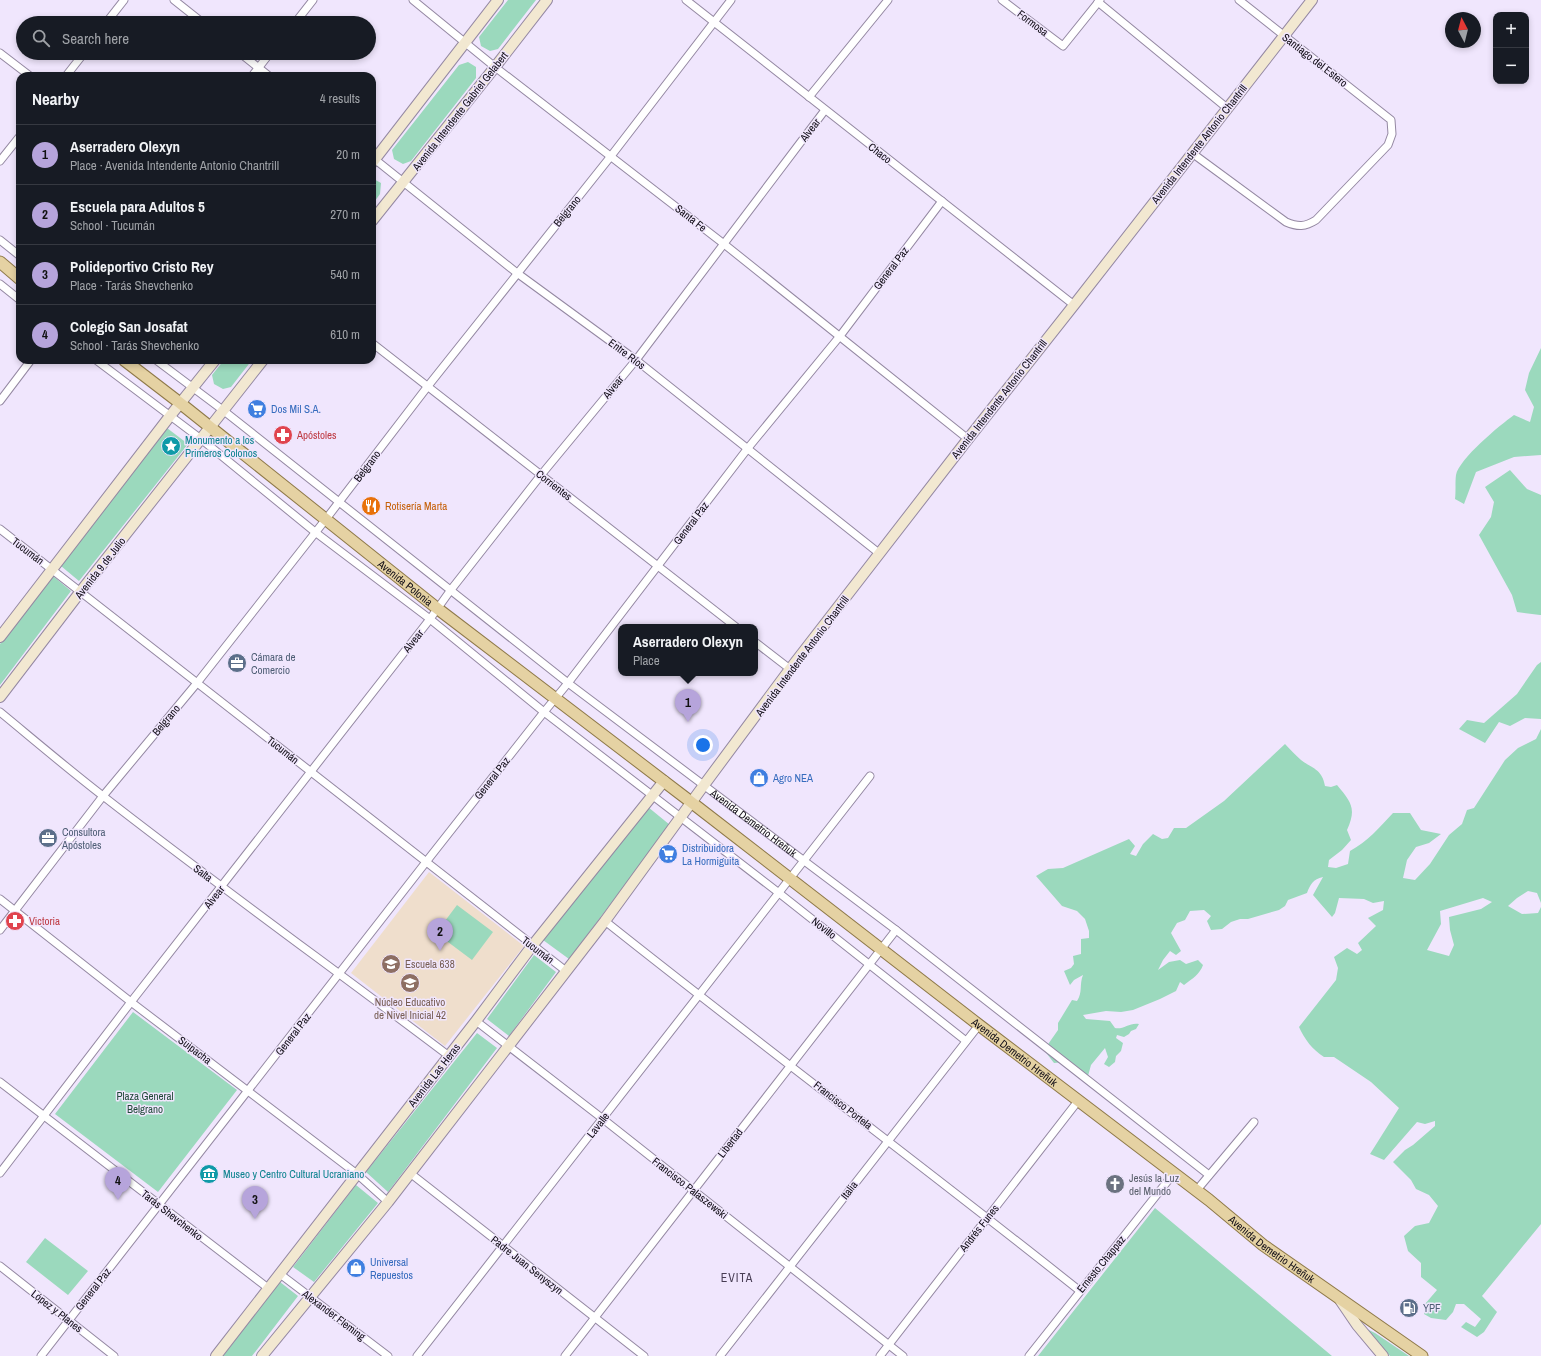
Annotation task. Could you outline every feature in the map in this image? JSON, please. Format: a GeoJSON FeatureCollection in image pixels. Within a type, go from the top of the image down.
{"type":"FeatureCollection","features":[{"type":"Feature","properties":{"kind":"main road"},"geometry":{"type":"LineString","coordinates":[[376,156],[498,0]]}},
{"type":"Feature","properties":{"kind":"main road","name":"Avenida Intendente Gabriel Gelabert"},"geometry":{"type":"LineString","coordinates":[[376,216],[496,67],[547,0]]}},
{"type":"Feature","properties":{"kind":"main road","name":"Avenida Intendente Antonio Chantrill"},"geometry":{"type":"LineString","coordinates":[[680,817],[790,669],[1312,0]]}},
{"type":"Feature","properties":{"kind":"main road"},"geometry":{"type":"LineString","coordinates":[[0,262],[16,276]]}},
{"type":"Feature","properties":{"kind":"main road","name":"Avenida Polonia"},"geometry":{"type":"LineString","coordinates":[[129,364],[438,609],[691,802]]}},
{"type":"Feature","properties":{"kind":"main road"},"geometry":{"type":"LineString","coordinates":[[0,637],[180,403],[194,388],[212,364]]}},
{"type":"Feature","properties":{"kind":"main road"},"geometry":{"type":"LineString","coordinates":[[201,439],[260,364]]}},
{"type":"Feature","properties":{"kind":"main road","name":"Avenida 9 de Julio"},"geometry":{"type":"LineString","coordinates":[[0,697],[81,591],[201,439]]}},
{"type":"Feature","properties":{"kind":"main road","name":"Avenida Las Heras"},"geometry":{"type":"LineString","coordinates":[[216,1356],[476,1021],[532,946],[664,781]]}},
{"type":"Feature","properties":{"kind":"main road","name":"Avenida Demetrio Hreñuk"},"geometry":{"type":"LineString","coordinates":[[691,802],[882,948],[979,1025],[1174,1173],[1263,1245],[1422,1356]]}},
{"type":"Feature","properties":{"kind":"main road"},"geometry":{"type":"LineString","coordinates":[[262,1356],[388,1202],[605,921],[680,817]]}},
{"type":"Feature","properties":{"kind":"main road"},"geometry":{"type":"LineString","coordinates":[[1340,1300],[1357,1325],[1383,1356]]}},
{"type":"Feature","properties":{"kind":"street"},"geometry":{"type":"LineString","coordinates":[[111,16],[124,0]]}},
{"type":"Feature","properties":{"kind":"street"},"geometry":{"type":"LineString","coordinates":[[174,0],[194,16]]}},
{"type":"Feature","properties":{"kind":"street"},"geometry":{"type":"LineString","coordinates":[[300,16],[313,0]]}},
{"type":"Feature","properties":{"kind":"street","name":"Santa Fe"},"geometry":{"type":"LineString","coordinates":[[413,0],[464,42],[724,244],[968,439]]}},
{"type":"Feature","properties":{"kind":"street","name":"Chaco"},"geometry":{"type":"LineString","coordinates":[[686,0],[1074,305]]}},
{"type":"Feature","properties":{"kind":"street","name":"Belgrano"},"geometry":{"type":"LineString","coordinates":[[0,930],[103,796],[197,683],[326,519],[428,386],[611,156],[731,0]]}},
{"type":"Feature","properties":{"kind":"street"},"geometry":{"type":"LineString","coordinates":[[809,97],[888,0]]}},
{"type":"Feature","properties":{"kind":"street","name":"Santiago del Estero"},"geometry":{"type":"LineString","coordinates":[[1192,153],[1286,222],[1297,226],[1309,224],[1316,220],[1388,145],[1392,134],[1391,120],[1239,0]]}},
{"type":"Feature","properties":{"kind":"street","name":"Formosa"},"geometry":{"type":"LineString","coordinates":[[1007,1],[1063,46],[1099,1]]}},
{"type":"Feature","properties":{"kind":"street"},"geometry":{"type":"LineString","coordinates":[[1099,1],[1227,108]]}},
{"type":"Feature","properties":{"kind":"street"},"geometry":{"type":"LineString","coordinates":[[0,53],[25,72]]}},
{"type":"Feature","properties":{"kind":"street"},"geometry":{"type":"LineString","coordinates":[[69,72],[79,60]]}},
{"type":"Feature","properties":{"kind":"street"},"geometry":{"type":"LineString","coordinates":[[249,60],[264,72]]}},
{"type":"Feature","properties":{"kind":"street"},"geometry":{"type":"LineString","coordinates":[[256,72],[265,60]]}},
{"type":"Feature","properties":{"kind":"street","name":"Alvear"},"geometry":{"type":"LineString","coordinates":[[0,1173],[44,1114],[438,609],[450,591],[541,475],[636,360],[825,110]]}},
{"type":"Feature","properties":{"kind":"street"},"geometry":{"type":"LineString","coordinates":[[0,161],[16,141]]}},
{"type":"Feature","properties":{"kind":"street","name":"Entre Ríos"},"geometry":{"type":"LineString","coordinates":[[376,162],[517,273],[636,360],[880,554]]}},
{"type":"Feature","properties":{"kind":"street","name":"General Paz"},"geometry":{"type":"LineString","coordinates":[[41,1356],[426,862],[568,683],[748,448],[840,336],[942,201]]}},
{"type":"Feature","properties":{"kind":"street"},"geometry":{"type":"LineString","coordinates":[[0,240],[16,253]]}},
{"type":"Feature","properties":{"kind":"street"},"geometry":{"type":"LineString","coordinates":[[0,284],[16,297]]}},
{"type":"Feature","properties":{"kind":"street","name":"Corrientes"},"geometry":{"type":"LineString","coordinates":[[376,346],[732,624]]}},
{"type":"Feature","properties":{"kind":"street"},"geometry":{"type":"LineString","coordinates":[[0,401],[28,364]]}},
{"type":"Feature","properties":{"kind":"street","name":"Avenida Polonia"},"geometry":{"type":"LineString","coordinates":[[101,364],[201,439],[315,532],[430,619],[544,712],[680,817]]}},
{"type":"Feature","properties":{"kind":"street","name":"Avenida Demetrio Hreñuk"},"geometry":{"type":"LineString","coordinates":[[161,364],[224,411],[568,683],[896,930],[1209,1175]]}},
{"type":"Feature","properties":{"kind":"street","name":"Tucumán"},"geometry":{"type":"LineString","coordinates":[[0,529],[311,771],[532,946],[566,971]]}},
{"type":"Feature","properties":{"kind":"street"},"geometry":{"type":"LineString","coordinates":[[758,644],[790,669]]}},
{"type":"Feature","properties":{"kind":"street","name":"Salta"},"geometry":{"type":"LineString","coordinates":[[0,712],[103,796],[222,887],[449,1056]]}},
{"type":"Feature","properties":{"kind":"street","name":"Lavalle"},"geometry":{"type":"LineString","coordinates":[[416,1356],[791,879],[870,776]]}},
{"type":"Feature","properties":{"kind":"street","name":"Novillo"},"geometry":{"type":"LineString","coordinates":[[680,817],[966,1040]]}},
{"type":"Feature","properties":{"kind":"street","name":"Suipacha"},"geometry":{"type":"LineString","coordinates":[[0,899],[131,1002],[249,1090],[357,1174],[388,1202]]}},
{"type":"Feature","properties":{"kind":"street","name":"Francisco Portela"},"geometry":{"type":"LineString","coordinates":[[605,921],[699,996],[888,1140],[1080,1291]]}},
{"type":"Feature","properties":{"kind":"street","name":"Libertad"},"geometry":{"type":"LineString","coordinates":[[565,1356],[896,930]]}},
{"type":"Feature","properties":{"kind":"street","name":"Francisco Palaszewski"},"geometry":{"type":"LineString","coordinates":[[476,1021],[603,1119],[903,1356]]}},
{"type":"Feature","properties":{"kind":"street","name":"Italia"},"geometry":{"type":"LineString","coordinates":[[720,1356],[979,1025]]}},
{"type":"Feature","properties":{"kind":"street","name":"Tarás Shevchenko"},"geometry":{"type":"LineString","coordinates":[[0,1082],[44,1114],[159,1205],[268,1288]]}},
{"type":"Feature","properties":{"kind":"street","name":"Andrés Funes"},"geometry":{"type":"LineString","coordinates":[[880,1356],[1078,1101]]}},
{"type":"Feature","properties":{"kind":"street"},"geometry":{"type":"LineString","coordinates":[[1196,1191],[1254,1122]]}},
{"type":"Feature","properties":{"kind":"street","name":"Padre Juan Senyszyn"},"geometry":{"type":"LineString","coordinates":[[410,1173],[644,1356]]}},
{"type":"Feature","properties":{"kind":"street","name":"Ernesto Chappaz"},"geometry":{"type":"LineString","coordinates":[[1029,1356],[1174,1173]]}},
{"type":"Feature","properties":{"kind":"street","name":"López y Planes"},"geometry":{"type":"LineString","coordinates":[[0,1266],[114,1356]]}},
{"type":"Feature","properties":{"kind":"street","name":"Alexander Fleming"},"geometry":{"type":"LineString","coordinates":[[280,1274],[388,1356]]}},
{"type":"Feature","properties":{"kind":"shaded area"},"geometry":{"type":"Polygon","coordinates":[[[429,872],[524,946],[445,1046],[351,973],[429,872]]]}},
{"type":"Feature","properties":{"kind":"green space"},"geometry":{"type":"Polygon","coordinates":[[[508,0],[536,0],[498,49],[490,51],[481,46],[479,37],[508,0]]]}},
{"type":"Feature","properties":{"kind":"green space"},"geometry":{"type":"Polygon","coordinates":[[[468,62],[476,67],[476,78],[411,161],[403,164],[394,159],[392,150],[459,65],[468,62]]]}},
{"type":"Feature","properties":{"kind":"green space"},"geometry":{"type":"Polygon","coordinates":[[[376,180],[381,183],[380,194],[376,200],[376,180]]]}},
{"type":"Feature","properties":{"kind":"green space"},"geometry":{"type":"Polygon","coordinates":[[[1541,348],[1541,455],[1514,457],[1476,472],[1464,504],[1455,499],[1456,475],[1464,460],[1490,434],[1514,415],[1530,422],[1534,407],[1525,390],[1529,373],[1541,348]]]}},
{"type":"Feature","properties":{"kind":"green space"},"geometry":{"type":"Polygon","coordinates":[[[221,364],[249,364],[231,387],[223,389],[214,384],[212,375],[221,364]]]}},
{"type":"Feature","properties":{"kind":"green space"},"geometry":{"type":"Polygon","coordinates":[[[167,428],[188,444],[79,581],[61,566],[167,428]]]}},
{"type":"Feature","properties":{"kind":"green space"},"geometry":{"type":"Polygon","coordinates":[[[1510,470],[1527,489],[1541,495],[1541,615],[1517,612],[1512,595],[1479,535],[1491,517],[1494,502],[1485,487],[1510,470]]]}},
{"type":"Feature","properties":{"kind":"green space"},"geometry":{"type":"Polygon","coordinates":[[[53,576],[71,591],[0,685],[0,644],[53,576]]]}},
{"type":"Feature","properties":{"kind":"green space"},"geometry":{"type":"Polygon","coordinates":[[[1541,662],[1541,719],[1525,718],[1510,726],[1499,722],[1485,743],[1459,729],[1467,720],[1484,723],[1517,694],[1537,665],[1541,662]]]}},
{"type":"Feature","properties":{"kind":"green space"},"geometry":{"type":"Polygon","coordinates":[[[1541,729],[1541,903],[1537,893],[1528,891],[1508,906],[1522,914],[1538,913],[1541,907],[1541,1224],[1482,1296],[1497,1312],[1484,1332],[1477,1337],[1461,1327],[1466,1322],[1475,1327],[1481,1319],[1464,1304],[1456,1304],[1453,1312],[1446,1320],[1431,1318],[1424,1314],[1425,1304],[1437,1290],[1421,1277],[1421,1263],[1408,1251],[1404,1236],[1415,1226],[1429,1223],[1438,1206],[1429,1195],[1416,1189],[1411,1180],[1393,1162],[1405,1150],[1435,1126],[1435,1121],[1425,1124],[1417,1122],[1384,1160],[1370,1154],[1399,1108],[1371,1082],[1334,1057],[1324,1057],[1316,1051],[1309,1044],[1299,1027],[1336,980],[1338,968],[1334,957],[1347,948],[1357,954],[1362,950],[1358,943],[1376,926],[1368,918],[1383,910],[1384,901],[1373,903],[1364,899],[1339,898],[1335,913],[1332,917],[1313,895],[1323,877],[1312,883],[1307,893],[1288,900],[1285,906],[1279,910],[1248,919],[1240,919],[1231,922],[1222,929],[1211,930],[1207,921],[1211,916],[1204,910],[1190,911],[1185,920],[1177,923],[1171,933],[1181,951],[1176,955],[1170,951],[1158,970],[1169,962],[1180,960],[1186,964],[1198,960],[1203,965],[1200,971],[1184,985],[1180,982],[1176,991],[1133,1010],[1121,1012],[1106,1011],[1083,1015],[1086,1019],[1110,1021],[1115,1028],[1139,1024],[1136,1029],[1124,1037],[1117,1035],[1116,1038],[1123,1043],[1121,1051],[1116,1056],[1115,1062],[1109,1067],[1104,1064],[1108,1057],[1105,1048],[1091,1065],[1088,1076],[1082,1080],[1064,1062],[1054,1063],[1044,1050],[1058,1030],[1058,1023],[1072,1000],[1077,1001],[1079,998],[1083,975],[1074,980],[1070,985],[1064,971],[1071,968],[1074,964],[1073,956],[1081,954],[1081,939],[1089,938],[1089,931],[1085,919],[1077,911],[1062,906],[1036,876],[1048,869],[1063,868],[1129,839],[1135,846],[1130,854],[1136,856],[1143,844],[1153,834],[1162,839],[1168,838],[1174,828],[1186,828],[1224,801],[1285,744],[1301,760],[1322,776],[1325,786],[1331,787],[1337,785],[1346,796],[1351,806],[1352,816],[1347,830],[1351,840],[1342,850],[1329,860],[1328,867],[1336,868],[1348,864],[1350,851],[1368,839],[1393,813],[1410,813],[1421,830],[1441,834],[1429,843],[1416,847],[1407,860],[1403,878],[1415,880],[1430,864],[1449,835],[1462,824],[1467,810],[1474,808],[1505,760],[1518,748],[1536,739],[1541,729]],[[1483,898],[1440,911],[1441,924],[1427,950],[1449,956],[1454,945],[1450,930],[1449,917],[1481,909],[1492,902],[1483,898]]]}},
{"type":"Feature","properties":{"kind":"green space"},"geometry":{"type":"Polygon","coordinates":[[[648,807],[670,825],[569,959],[543,940],[648,807]]]}},
{"type":"Feature","properties":{"kind":"green space"},"geometry":{"type":"Polygon","coordinates":[[[457,905],[493,932],[472,960],[436,933],[457,905]]]}},
{"type":"Feature","properties":{"kind":"green space"},"geometry":{"type":"Polygon","coordinates":[[[534,955],[556,972],[509,1036],[487,1019],[534,955]]]}},
{"type":"Feature","properties":{"kind":"green space","name":"Plaza General Belgrano"},"geometry":{"type":"Polygon","coordinates":[[[133,1012],[237,1090],[158,1192],[55,1114],[133,1012]]]}},
{"type":"Feature","properties":{"kind":"green space"},"geometry":{"type":"Polygon","coordinates":[[[477,1033],[497,1048],[388,1192],[366,1172],[477,1033]]]}},
{"type":"Feature","properties":{"kind":"green space"},"geometry":{"type":"Polygon","coordinates":[[[356,1185],[378,1203],[314,1282],[293,1267],[356,1185]]]}},
{"type":"Feature","properties":{"kind":"green space"},"geometry":{"type":"Polygon","coordinates":[[[1155,1208],[1332,1356],[1038,1356],[1155,1208]]]}},
{"type":"Feature","properties":{"kind":"green space"},"geometry":{"type":"Polygon","coordinates":[[[45,1238],[88,1271],[68,1295],[26,1262],[45,1238]]]}},
{"type":"Feature","properties":{"kind":"green space"},"geometry":{"type":"Polygon","coordinates":[[[280,1282],[298,1296],[252,1356],[223,1356],[280,1282]]]}},
{"type":"Feature","properties":{"kind":"green space"},"geometry":{"type":"Polygon","coordinates":[[[1361,1326],[1375,1333],[1409,1356],[1390,1356],[1361,1326]]]}},
{"type":"Feature","properties":{"kind":"place","name":"Dos Mil S.A."},"geometry":{"type":"Point","coordinates":[257,409]}},
{"type":"Feature","properties":{"kind":"place","name":"Apóstoles"},"geometry":{"type":"Point","coordinates":[283,435]}},
{"type":"Feature","properties":{"kind":"place","name":"Monumento a los Primeros Colonos"},"geometry":{"type":"Point","coordinates":[171,446]}},
{"type":"Feature","properties":{"kind":"place","name":"Rotisería Marta"},"geometry":{"type":"Point","coordinates":[371,506]}},
{"type":"Feature","properties":{"kind":"place","name":"Cámara de Comercio"},"geometry":{"type":"Point","coordinates":[237,663]}},
{"type":"Feature","properties":{"kind":"place","name":"Aserradero Olexyn"},"geometry":{"type":"Point","coordinates":[688,722]}},
{"type":"Feature","properties":{"kind":"place","name":"Agro NEA"},"geometry":{"type":"Point","coordinates":[759,778]}},
{"type":"Feature","properties":{"kind":"place","name":"Consultora Apóstoles"},"geometry":{"type":"Point","coordinates":[48,838]}},
{"type":"Feature","properties":{"kind":"place","name":"Distribuidora La Hormiguita"},"geometry":{"type":"Point","coordinates":[668,854]}},
{"type":"Feature","properties":{"kind":"place","name":"Victoria"},"geometry":{"type":"Point","coordinates":[15,921]}},
{"type":"Feature","properties":{"kind":"place","name":"Escuela para Adultos 5"},"geometry":{"type":"Point","coordinates":[440,951]}},
{"type":"Feature","properties":{"kind":"place","name":"Escuela 638"},"geometry":{"type":"Point","coordinates":[391,964]}},
{"type":"Feature","properties":{"kind":"place","name":"Núcleo Educativo de Nivel Inicial 42"},"geometry":{"type":"Point","coordinates":[410,983]}},
{"type":"Feature","properties":{"kind":"place","name":"Museo y Centro Cultural Ucraniano"},"geometry":{"type":"Point","coordinates":[209,1174]}},
{"type":"Feature","properties":{"kind":"place","name":"Jesús la Luz del Mundo"},"geometry":{"type":"Point","coordinates":[1115,1184]}},
{"type":"Feature","properties":{"kind":"place","name":"Colegio San Josafat"},"geometry":{"type":"Point","coordinates":[118,1200]}},
{"type":"Feature","properties":{"kind":"place","name":"Polideportivo Cristo Rey"},"geometry":{"type":"Point","coordinates":[255,1219]}},
{"type":"Feature","properties":{"kind":"place","name":"Universal Repuestos"},"geometry":{"type":"Point","coordinates":[356,1268]}},
{"type":"Feature","properties":{"kind":"place","name":"YPF"},"geometry":{"type":"Point","coordinates":[1409,1308]}},
{"type":"Feature","properties":{"kind":"district","name":"EVITA"},"geometry":{"type":"Point","coordinates":[737,1278]}}]}
